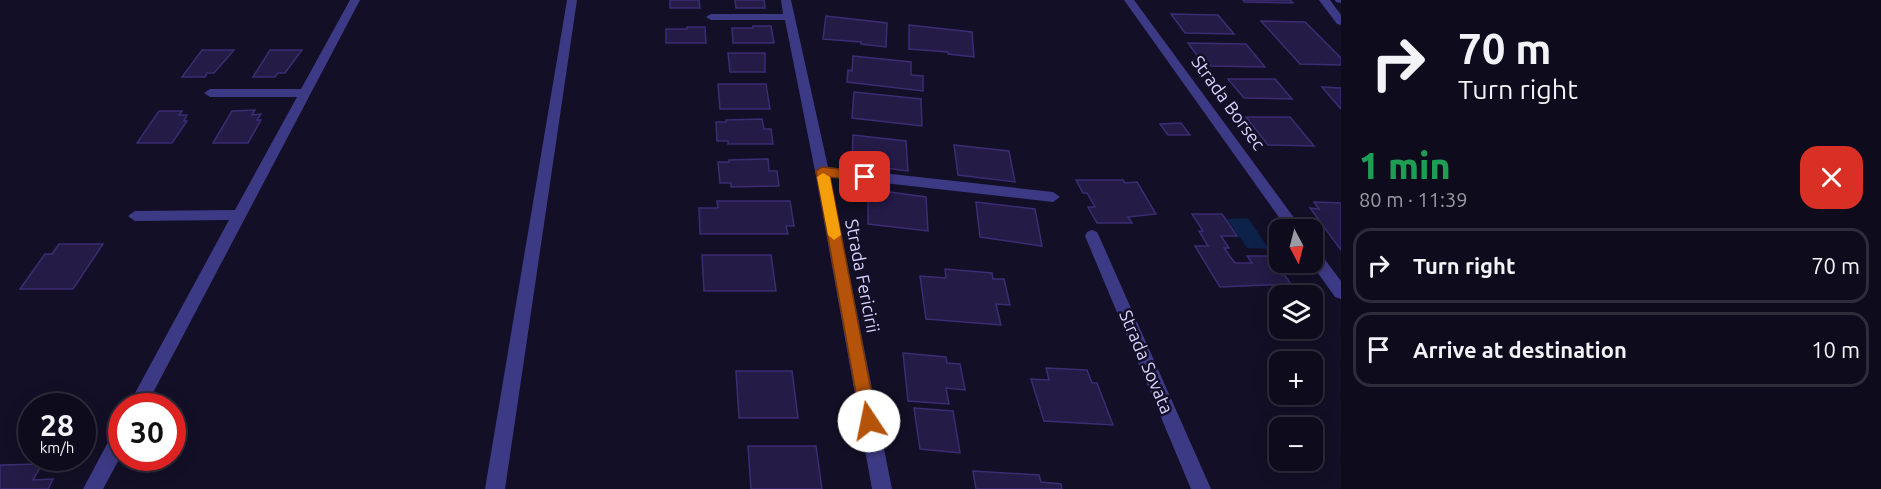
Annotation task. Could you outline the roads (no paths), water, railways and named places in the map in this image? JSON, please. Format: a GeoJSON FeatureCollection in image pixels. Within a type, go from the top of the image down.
{"type":"FeatureCollection","features":[{"type":"Feature","properties":{"kind":"street"},"geometry":{"type":"LineString","coordinates":[[144,393],[355,0]]}},
{"type":"Feature","properties":{"kind":"street"},"geometry":{"type":"LineString","coordinates":[[495,489],[572,0]]}},
{"type":"Feature","properties":{"kind":"street","name":"Strada Fericirii"},"geometry":{"type":"LineString","coordinates":[[786,0],[822,171],[882,489]]}},
{"type":"Feature","properties":{"kind":"street","name":"Strada Borsec"},"geometry":{"type":"LineString","coordinates":[[1129,0],[1288,219]]}},
{"type":"Feature","properties":{"kind":"street"},"geometry":{"type":"LineString","coordinates":[[1324,0],[1341,22]]}},
{"type":"Feature","properties":{"kind":"street"},"geometry":{"type":"LineString","coordinates":[[711,17],[789,17]]}},
{"type":"Feature","properties":{"kind":"street"},"geometry":{"type":"LineString","coordinates":[[210,93],[305,93]]}},
{"type":"Feature","properties":{"kind":"street"},"geometry":{"type":"LineString","coordinates":[[822,171],[1053,197]]}},
{"type":"Feature","properties":{"kind":"street"},"geometry":{"type":"LineString","coordinates":[[135,216],[239,216]]}},
{"type":"Feature","properties":{"kind":"street","name":"Strada Sovata"},"geometry":{"type":"LineString","coordinates":[[1092,236],[1201,489]]}},
{"type":"Feature","properties":{"kind":"street"},"geometry":{"type":"LineString","coordinates":[[1323,268],[1341,293]]}},
{"type":"Feature","properties":{"kind":"street"},"geometry":{"type":"LineString","coordinates":[[93,489],[108,461]]}},
{"type":"Feature","properties":{"kind":"water"},"geometry":{"type":"Polygon","coordinates":[[[1248,218],[1269,249],[1247,248],[1227,219],[1248,218]]]}}]}
